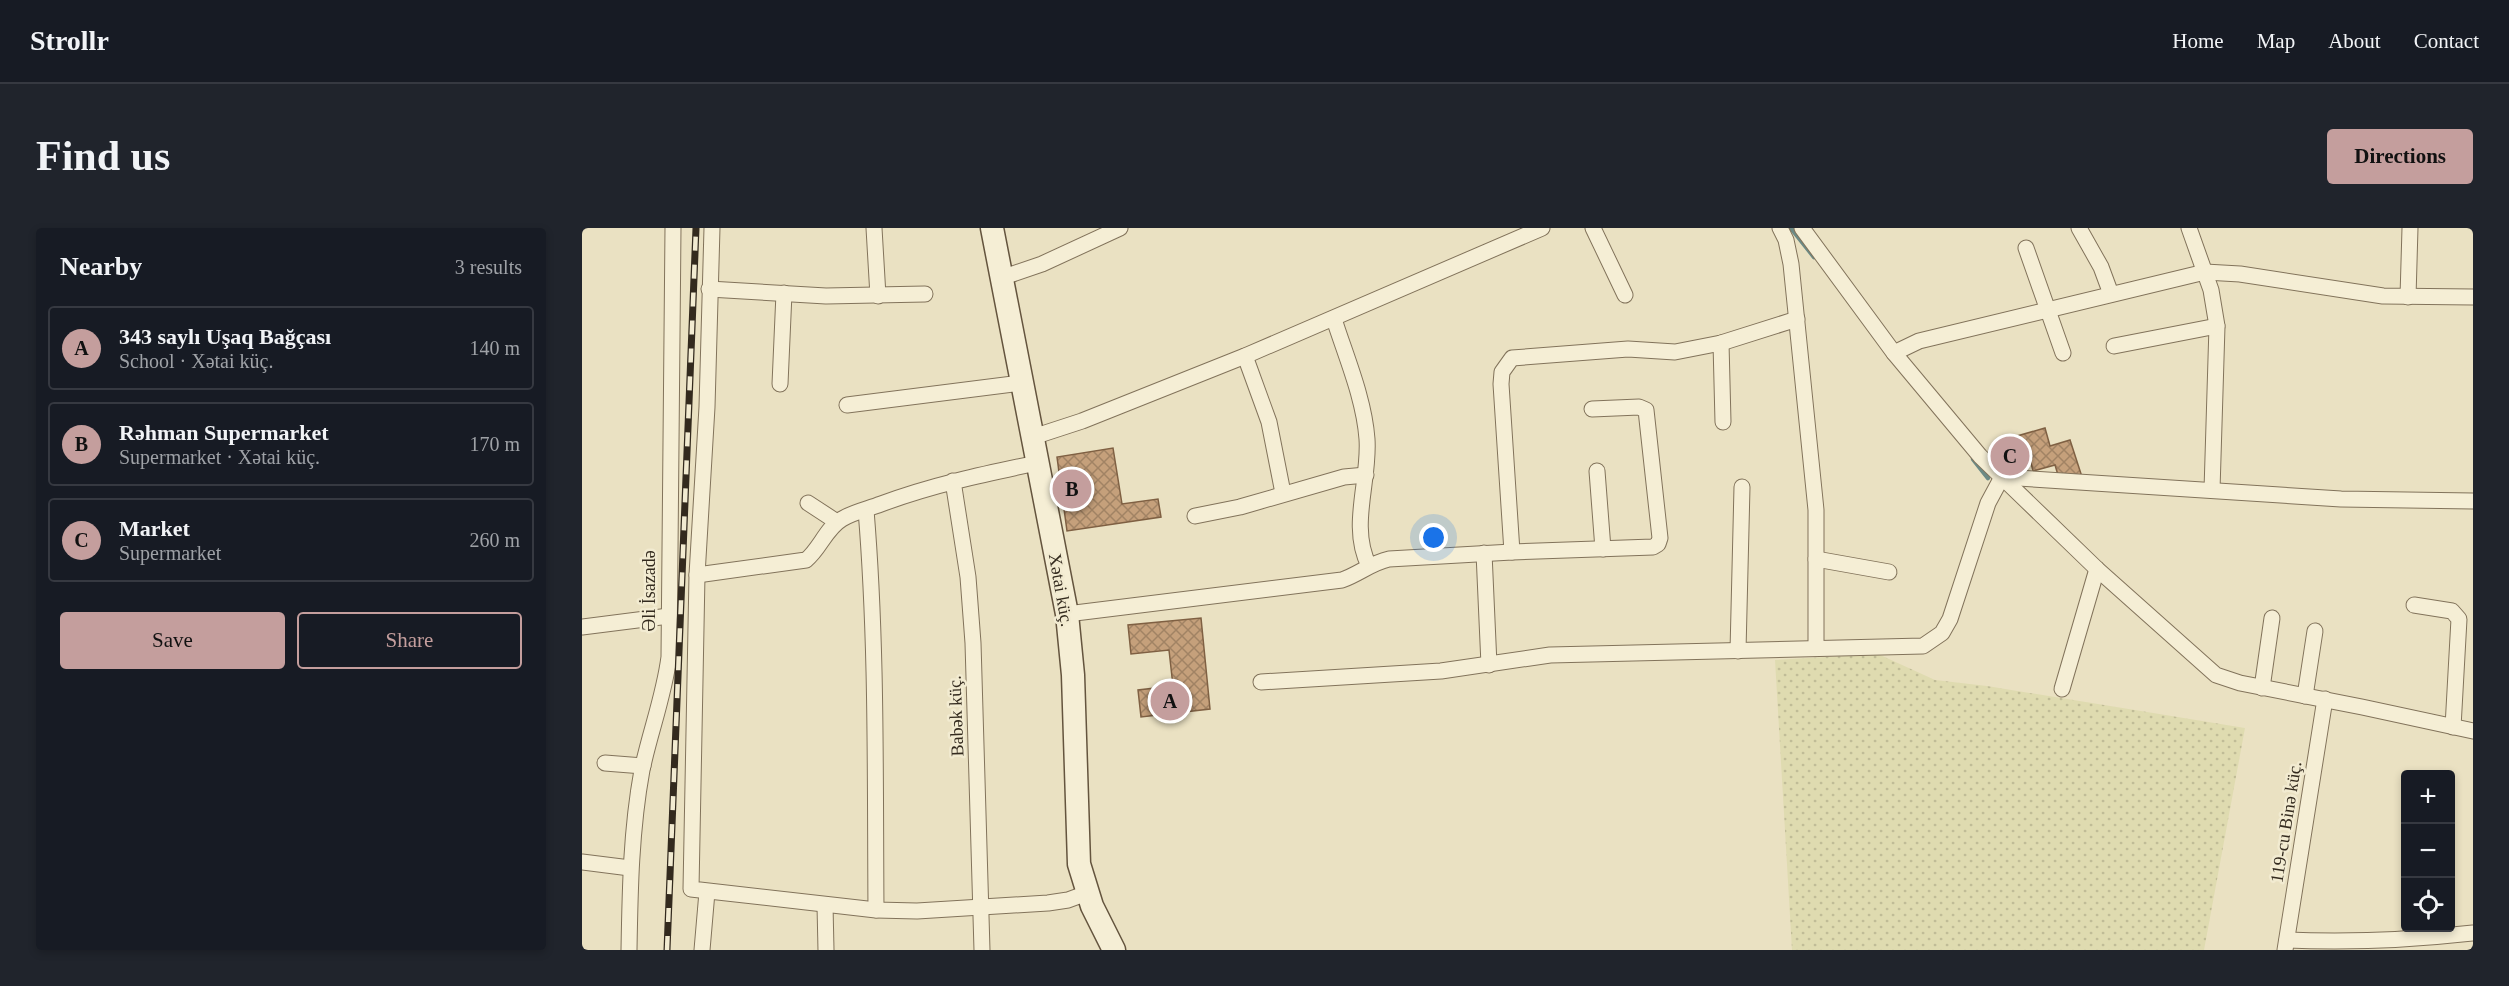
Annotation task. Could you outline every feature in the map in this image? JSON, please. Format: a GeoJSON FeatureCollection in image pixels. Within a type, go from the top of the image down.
{"type":"FeatureCollection","features":[{"type":"Feature","properties":{"kind":"street","name":"Əli İsazadə"},"geometry":{"type":"LineString","coordinates":[[629,950],[630,868],[643,766],[665,684],[669,657],[673,228]]}},
{"type":"Feature","properties":{"kind":"street"},"geometry":{"type":"LineString","coordinates":[[712,228],[707,407],[697,575],[691,889],[876,910],[981,908],[1048,903],[1068,900],[1087,893]]}},
{"type":"Feature","properties":{"kind":"street"},"geometry":{"type":"LineString","coordinates":[[874,228],[878,296]]}},
{"type":"Feature","properties":{"kind":"street","name":"Xətai küç."},"geometry":{"type":"LineString","coordinates":[[992,228],[1067,614],[1073,675],[1079,864],[1087,893],[1114,950]]}},
{"type":"Feature","properties":{"kind":"street"},"geometry":{"type":"LineString","coordinates":[[1001,278],[1042,264],[1119,228]]}},
{"type":"Feature","properties":{"kind":"street"},"geometry":{"type":"LineString","coordinates":[[1033,437],[1082,421],[1245,356],[1542,228]]}},
{"type":"Feature","properties":{"kind":"street"},"geometry":{"type":"LineString","coordinates":[[1593,228],[1625,295]]}},
{"type":"Feature","properties":{"kind":"street"},"geometry":{"type":"LineString","coordinates":[[1780,228],[1786,240],[1791,264],[1814,474],[1816,648]]}},
{"type":"Feature","properties":{"kind":"street"},"geometry":{"type":"LineString","coordinates":[[1802,228],[1894,353],[1980,456],[2097,569],[2216,675],[2262,688],[2325,699],[2473,731]]}},
{"type":"Feature","properties":{"kind":"street"},"geometry":{"type":"LineString","coordinates":[[2079,228],[2101,267],[2111,294]]}},
{"type":"Feature","properties":{"kind":"street"},"geometry":{"type":"LineString","coordinates":[[2189,228],[2211,290],[2217,326],[2212,490]]}},
{"type":"Feature","properties":{"kind":"street"},"geometry":{"type":"LineString","coordinates":[[2408,297],[2410,228]]}},
{"type":"Feature","properties":{"kind":"street"},"geometry":{"type":"LineString","coordinates":[[2026,248],[2063,353]]}},
{"type":"Feature","properties":{"kind":"street"},"geometry":{"type":"LineString","coordinates":[[1894,353],[1919,341],[2205,272],[2240,274],[2383,296],[2473,297]]}},
{"type":"Feature","properties":{"kind":"street"},"geometry":{"type":"LineString","coordinates":[[709,289],[826,296],[925,294]]}},
{"type":"Feature","properties":{"kind":"street"},"geometry":{"type":"LineString","coordinates":[[780,384],[784,293]]}},
{"type":"Feature","properties":{"kind":"street"},"geometry":{"type":"LineString","coordinates":[[1334,318],[1365,418],[1366,475],[1359,530],[1360,546],[1369,566]]}},
{"type":"Feature","properties":{"kind":"street"},"geometry":{"type":"LineString","coordinates":[[1512,552],[1501,384],[1502,372],[1506,363],[1512,358],[1628,349],[1675,352],[1721,343],[1797,319]]}},
{"type":"Feature","properties":{"kind":"street"},"geometry":{"type":"LineString","coordinates":[[2114,346],[2217,326]]}},
{"type":"Feature","properties":{"kind":"street"},"geometry":{"type":"LineString","coordinates":[[1721,343],[1723,422]]}},
{"type":"Feature","properties":{"kind":"street"},"geometry":{"type":"LineString","coordinates":[[1245,356],[1269,422],[1283,493]]}},
{"type":"Feature","properties":{"kind":"street"},"geometry":{"type":"LineString","coordinates":[[847,405],[1021,382]]}},
{"type":"Feature","properties":{"kind":"street"},"geometry":{"type":"LineString","coordinates":[[1067,614],[1342,580],[1389,559],[1653,547],[1658,544],[1660,538],[1646,410],[1639,407],[1592,409]]}},
{"type":"Feature","properties":{"kind":"street"},"geometry":{"type":"LineString","coordinates":[[697,575],[806,560],[837,522],[953,481],[1037,463]]}},
{"type":"Feature","properties":{"kind":"street"},"geometry":{"type":"LineString","coordinates":[[1597,471],[1603,549]]}},
{"type":"Feature","properties":{"kind":"street"},"geometry":{"type":"LineString","coordinates":[[1195,516],[1240,507],[1344,477],[1366,475]]}},
{"type":"Feature","properties":{"kind":"street"},"geometry":{"type":"LineString","coordinates":[[2002,477],[2341,500],[2473,501]]}},
{"type":"Feature","properties":{"kind":"street"},"geometry":{"type":"LineString","coordinates":[[1261,682],[1441,671],[1550,655],[1923,646],[1942,633],[1950,619],[1988,503],[2002,477]]}},
{"type":"Feature","properties":{"kind":"street","name":"Babək küç."},"geometry":{"type":"LineString","coordinates":[[953,481],[968,577],[973,643],[982,950]]}},
{"type":"Feature","properties":{"kind":"street"},"geometry":{"type":"LineString","coordinates":[[1738,651],[1742,487]]}},
{"type":"Feature","properties":{"kind":"street"},"geometry":{"type":"LineString","coordinates":[[808,503],[837,522]]}},
{"type":"Feature","properties":{"kind":"street"},"geometry":{"type":"LineString","coordinates":[[866,510],[871,555],[875,699],[876,910]]}},
{"type":"Feature","properties":{"kind":"street"},"geometry":{"type":"LineString","coordinates":[[1484,553],[1489,665]]}},
{"type":"Feature","properties":{"kind":"street"},"geometry":{"type":"LineString","coordinates":[[1816,559],[1889,572]]}},
{"type":"Feature","properties":{"kind":"street"},"geometry":{"type":"LineString","coordinates":[[2062,689],[2097,569]]}},
{"type":"Feature","properties":{"kind":"street"},"geometry":{"type":"LineString","coordinates":[[2414,605],[2452,612],[2459,619],[2452,727]]}},
{"type":"Feature","properties":{"kind":"street"},"geometry":{"type":"LineString","coordinates":[[582,627],[669,616]]}},
{"type":"Feature","properties":{"kind":"street"},"geometry":{"type":"LineString","coordinates":[[2262,688],[2272,618]]}},
{"type":"Feature","properties":{"kind":"street"},"geometry":{"type":"LineString","coordinates":[[2305,696],[2315,631]]}},
{"type":"Feature","properties":{"kind":"street","name":"119-cu Binə küç."},"geometry":{"type":"LineString","coordinates":[[2286,945],[2325,699]]}},
{"type":"Feature","properties":{"kind":"street"},"geometry":{"type":"LineString","coordinates":[[605,763],[643,766]]}},
{"type":"Feature","properties":{"kind":"street"},"geometry":{"type":"LineString","coordinates":[[582,862],[630,868]]}},
{"type":"Feature","properties":{"kind":"street"},"geometry":{"type":"LineString","coordinates":[[702,950],[707,892]]}},
{"type":"Feature","properties":{"kind":"street"},"geometry":{"type":"LineString","coordinates":[[825,905],[826,950]]}},
{"type":"Feature","properties":{"kind":"street"},"geometry":{"type":"LineString","coordinates":[[2286,945],[2409,940],[2473,933]]}},
{"type":"Feature","properties":{"kind":"shaded area"},"geometry":{"type":"Polygon","coordinates":[[[1878,654],[1935,680],[1987,686],[2245,728],[2204,950],[1792,950],[1775,660],[1878,654]]]}},
{"type":"Feature","properties":{"kind":"building"},"geometry":{"type":"Polygon","coordinates":[[[2045,428],[2050,446],[2070,440],[2082,477],[2058,475],[2055,465],[2033,471],[2031,463],[2003,471],[1996,442],[2045,428]]]}},
{"type":"Feature","properties":{"kind":"building"},"geometry":{"type":"Polygon","coordinates":[[[1113,448],[1122,504],[1158,499],[1161,517],[1067,531],[1057,457],[1113,448]]]}},
{"type":"Feature","properties":{"kind":"building"},"geometry":{"type":"Polygon","coordinates":[[[1201,618],[1210,709],[1141,717],[1138,690],[1173,686],[1169,650],[1131,654],[1128,625],[1201,618]]]}},
{"type":"Feature","properties":{"kind":"waterway"},"geometry":{"type":"LineString","coordinates":[[1791,228],[1814,257]]}},
{"type":"Feature","properties":{"kind":"waterway"},"geometry":{"type":"LineString","coordinates":[[1973,459],[1988,478]]}},
{"type":"Feature","properties":{"kind":"railway"},"geometry":{"type":"LineString","coordinates":[[667,950],[696,228]]}},
{"type":"Feature","properties":{"kind":"place","name":"Market"},"geometry":{"type":"Point","coordinates":[2010,456]}},
{"type":"Feature","properties":{"kind":"place","name":"Rəhman Supermarket"},"geometry":{"type":"Point","coordinates":[1072,489]}},
{"type":"Feature","properties":{"kind":"place","name":"343 saylı Uşaq Bağçası"},"geometry":{"type":"Point","coordinates":[1170,701]}}]}
